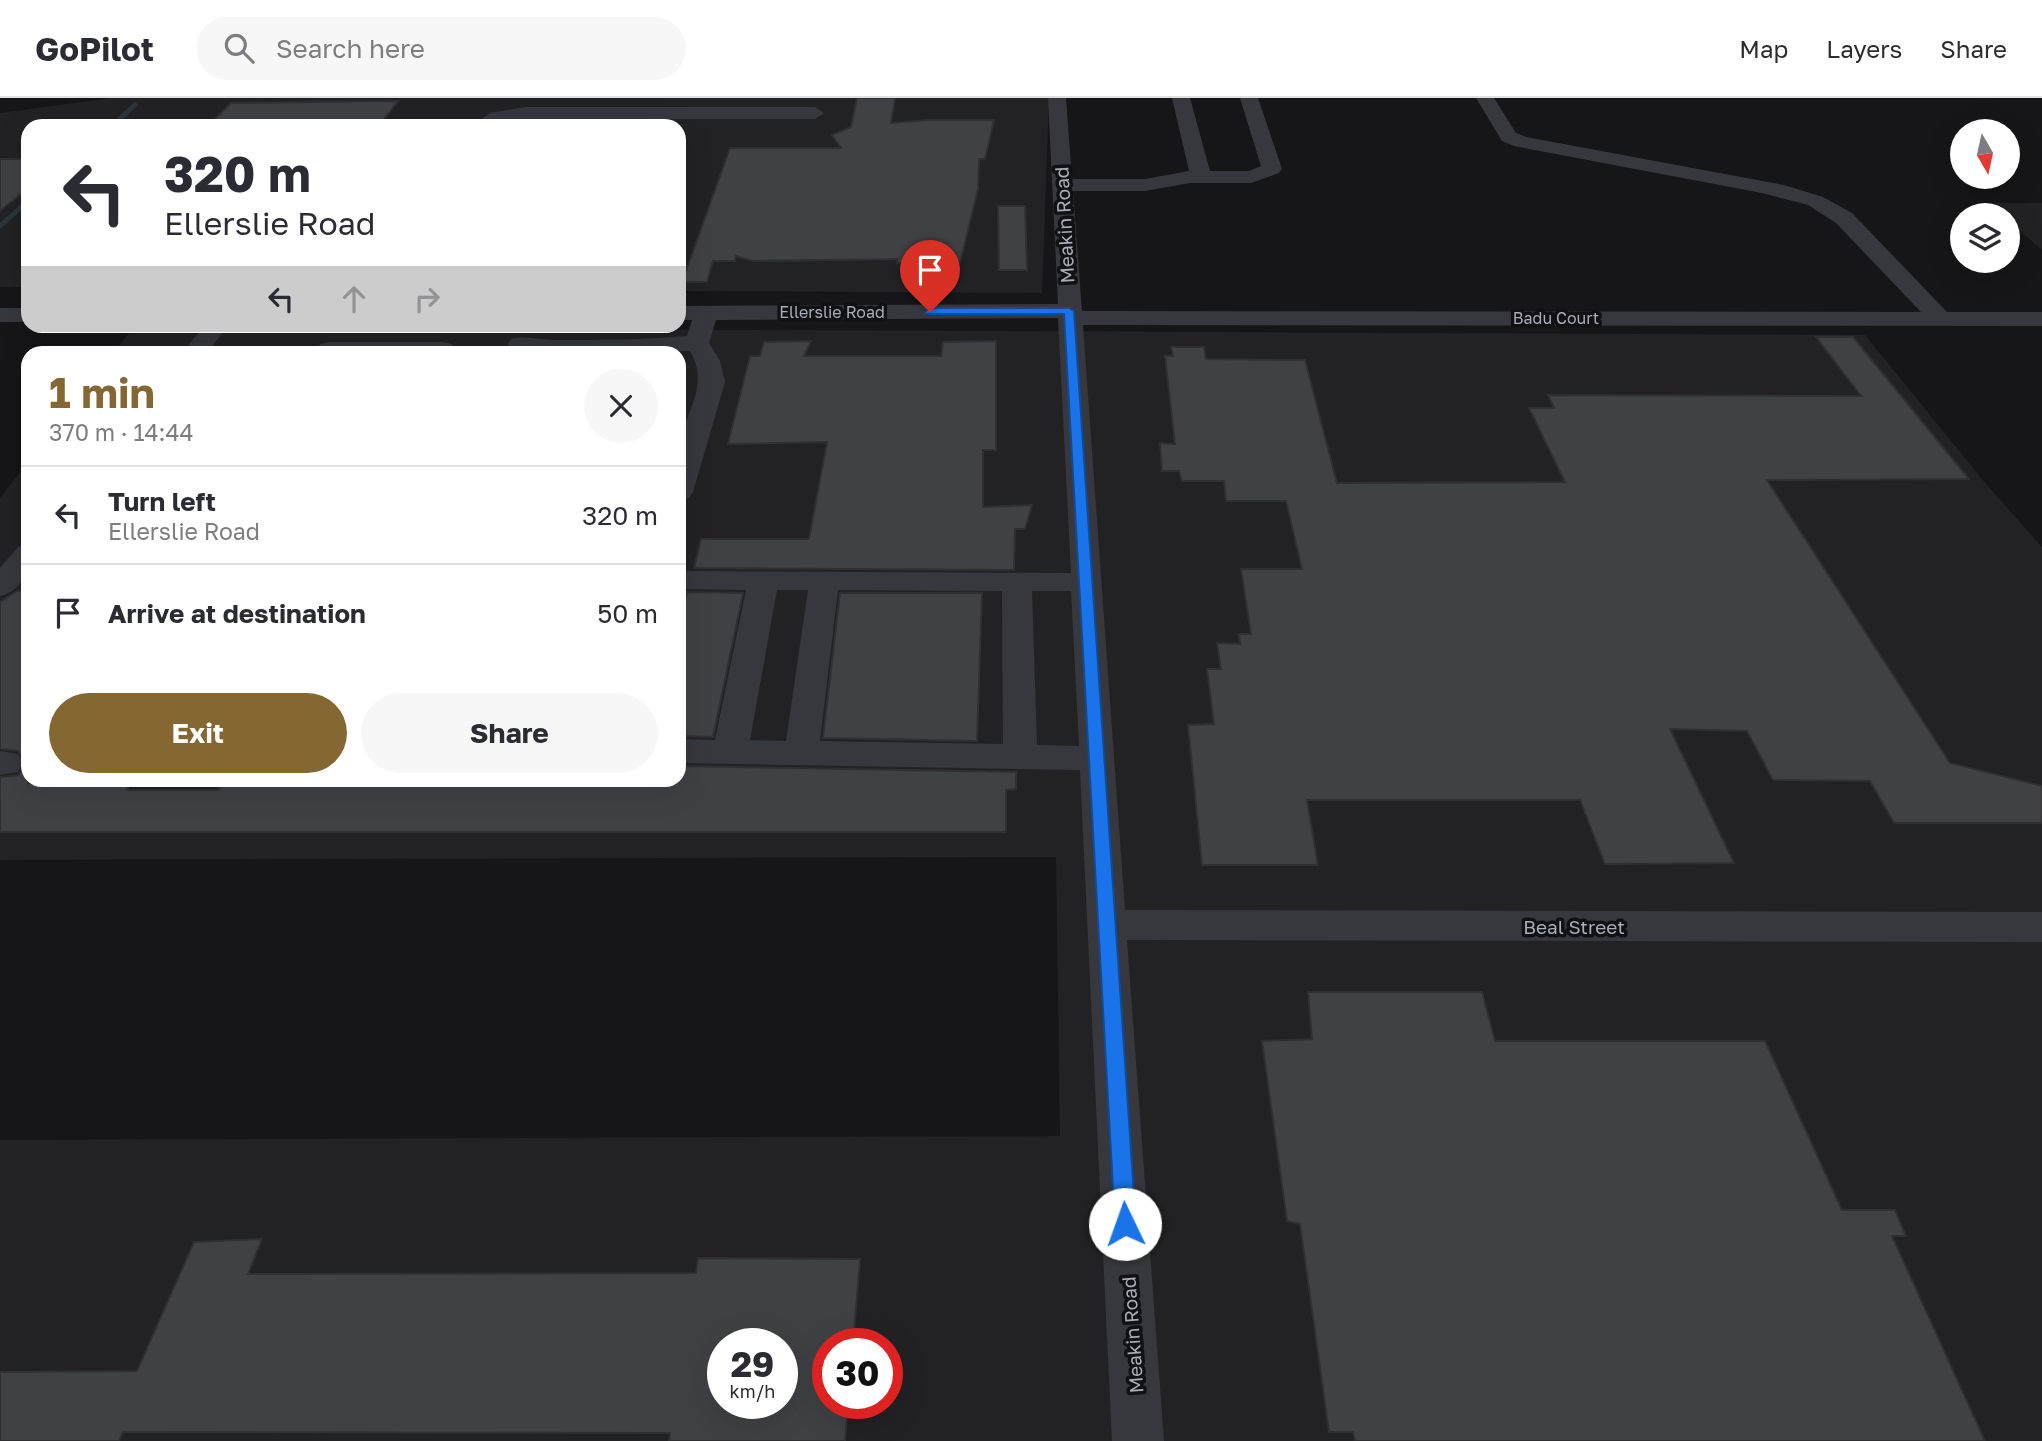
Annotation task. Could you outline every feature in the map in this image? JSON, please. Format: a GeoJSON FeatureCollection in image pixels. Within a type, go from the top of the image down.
{"type":"FeatureCollection","features":[{"type":"Feature","properties":{"kind":"street","name":"Meakin Road"},"geometry":{"type":"LineString","coordinates":[[1057,98],[1138,1441]]}},
{"type":"Feature","properties":{"kind":"street"},"geometry":{"type":"LineString","coordinates":[[1181,98],[1201,177]]}},
{"type":"Feature","properties":{"kind":"street"},"geometry":{"type":"LineString","coordinates":[[1062,185],[1145,184],[1201,177],[1251,177],[1272,169],[1249,98]]}},
{"type":"Feature","properties":{"kind":"street"},"geometry":{"type":"LineString","coordinates":[[1485,98],[1509,136],[1521,142],[1762,187],[1797,195],[1829,207],[1844,218],[1941,319]]}},
{"type":"Feature","properties":{"kind":"street"},"geometry":{"type":"LineString","coordinates":[[494,119],[526,113],[815,113]]}},
{"type":"Feature","properties":{"kind":"street"},"geometry":{"type":"LineString","coordinates":[[686,469],[712,382],[708,361],[697,343],[707,312]]}},
{"type":"Feature","properties":{"kind":"street","name":"Ellerslie Road"},"geometry":{"type":"LineString","coordinates":[[686,313],[1069,315]]}},
{"type":"Feature","properties":{"kind":"street"},"geometry":{"type":"LineString","coordinates":[[0,315],[21,315]]}},
{"type":"Feature","properties":{"kind":"street","name":"Badu Court"},"geometry":{"type":"LineString","coordinates":[[1069,315],[2042,319]]}},
{"type":"Feature","properties":{"kind":"street"},"geometry":{"type":"LineString","coordinates":[[662,346],[697,343]]}},
{"type":"Feature","properties":{"kind":"street"},"geometry":{"type":"LineString","coordinates":[[0,587],[21,562]]}},
{"type":"Feature","properties":{"kind":"street"},"geometry":{"type":"LineString","coordinates":[[686,580],[1086,582]]}},
{"type":"Feature","properties":{"kind":"street"},"geometry":{"type":"LineString","coordinates":[[730,753],[763,581]]}},
{"type":"Feature","properties":{"kind":"street"},"geometry":{"type":"LineString","coordinates":[[802,754],[824,581]]}},
{"type":"Feature","properties":{"kind":"street"},"geometry":{"type":"LineString","coordinates":[[1017,582],[1020,757]]}},
{"type":"Feature","properties":{"kind":"street"},"geometry":{"type":"LineString","coordinates":[[686,751],[1097,758]]}},
{"type":"Feature","properties":{"kind":"street","name":"Beal Street"},"geometry":{"type":"LineString","coordinates":[[1107,925],[2042,927]]}},
{"type":"Feature","properties":{"kind":"shaded area"},"geometry":{"type":"Polygon","coordinates":[[[112,98],[1049,98],[1042,293],[686,291],[686,119],[21,119],[21,287],[0,287],[0,113],[112,98]]]}},
{"type":"Feature","properties":{"kind":"shaded area"},"geometry":{"type":"Polygon","coordinates":[[[2020,203],[2042,203],[2042,250],[2020,231],[2020,203]]]}},
{"type":"Feature","properties":{"kind":"shaded area"},"geometry":{"type":"Polygon","coordinates":[[[686,330],[1865,335],[1986,484],[2042,547],[2042,1441],[0,1441],[0,1140],[1060,1136],[1056,857],[0,860],[0,498],[21,471],[21,787],[686,787],[686,346],[119,346],[129,333],[686,333],[686,330]]]}},
{"type":"Feature","properties":{"kind":"building"},"geometry":{"type":"Polygon","coordinates":[[[857,98],[895,98],[891,123],[994,120],[985,159],[979,159],[978,189],[960,263],[897,263],[897,259],[753,261],[736,256],[735,261],[713,261],[707,282],[686,282],[686,271],[730,148],[841,148],[832,135],[851,127],[857,98]]]}},
{"type":"Feature","properties":{"kind":"building"},"geometry":{"type":"Polygon","coordinates":[[[398,101],[384,119],[215,119],[231,103],[398,101]]]}},
{"type":"Feature","properties":{"kind":"building"},"geometry":{"type":"Polygon","coordinates":[[[0,159],[21,159],[21,194],[0,211],[0,159]]]}},
{"type":"Feature","properties":{"kind":"building"},"geometry":{"type":"Polygon","coordinates":[[[998,206],[1025,206],[1027,270],[999,270],[998,206]]]}},
{"type":"Feature","properties":{"kind":"building"},"geometry":{"type":"Polygon","coordinates":[[[1816,337],[1853,337],[1969,479],[1767,480],[1950,763],[2042,786],[2042,823],[1894,823],[1870,781],[1773,780],[1747,731],[1670,729],[1734,863],[1605,864],[1580,800],[1307,800],[1318,865],[1202,865],[1188,725],[1214,724],[1207,669],[1221,669],[1217,643],[1240,644],[1239,634],[1251,634],[1241,569],[1302,569],[1286,501],[1226,501],[1224,481],[1182,481],[1179,471],[1162,471],[1160,443],[1175,444],[1165,356],[1173,356],[1171,347],[1204,347],[1206,359],[1305,360],[1337,483],[1565,482],[1529,408],[1554,408],[1548,395],[1861,396],[1816,337]]]}},
{"type":"Feature","properties":{"kind":"building"},"geometry":{"type":"Polygon","coordinates":[[[811,341],[804,356],[941,356],[943,342],[996,341],[996,450],[983,450],[983,507],[1032,505],[1025,529],[1015,529],[1014,570],[694,568],[701,539],[809,539],[827,442],[728,444],[750,356],[760,356],[764,342],[811,341]]]}},
{"type":"Feature","properties":{"kind":"building"},"geometry":{"type":"Polygon","coordinates":[[[21,591],[21,757],[18,751],[0,749],[0,602],[21,591]]]}},
{"type":"Feature","properties":{"kind":"building"},"geometry":{"type":"Polygon","coordinates":[[[687,592],[743,593],[713,737],[686,736],[687,592]]]}},
{"type":"Feature","properties":{"kind":"building"},"geometry":{"type":"Polygon","coordinates":[[[840,593],[982,593],[977,741],[823,738],[840,593]]]}},
{"type":"Feature","properties":{"kind":"building"},"geometry":{"type":"Polygon","coordinates":[[[686,766],[1016,772],[1016,789],[1006,790],[1006,832],[0,832],[0,777],[18,775],[21,770],[21,787],[128,787],[127,790],[218,790],[220,787],[686,787],[686,766]]]}},
{"type":"Feature","properties":{"kind":"building"},"geometry":{"type":"Polygon","coordinates":[[[1308,992],[1482,992],[1495,1041],[1765,1041],[1842,1210],[1895,1210],[1906,1236],[1892,1236],[1985,1441],[1355,1441],[1353,1432],[1329,1432],[1300,1224],[1287,1221],[1262,1041],[1312,1039],[1308,992]]]}},
{"type":"Feature","properties":{"kind":"building"},"geometry":{"type":"Polygon","coordinates":[[[262,1239],[248,1274],[696,1273],[698,1258],[860,1259],[854,1328],[812,1328],[812,1419],[847,1419],[845,1441],[669,1441],[670,1433],[123,1432],[119,1441],[0,1441],[0,1372],[137,1371],[194,1242],[262,1239]]]}},
{"type":"Feature","properties":{"kind":"waterway"},"geometry":{"type":"LineString","coordinates":[[120,119],[135,105]]}},
{"type":"Feature","properties":{"kind":"waterway"},"geometry":{"type":"LineString","coordinates":[[0,226],[21,207]]}},
{"type":"Feature","properties":{"kind":"route"},"geometry":{"type":"LineString","coordinates":[[930,312],[1069,311],[1125,1224]]}}]}
